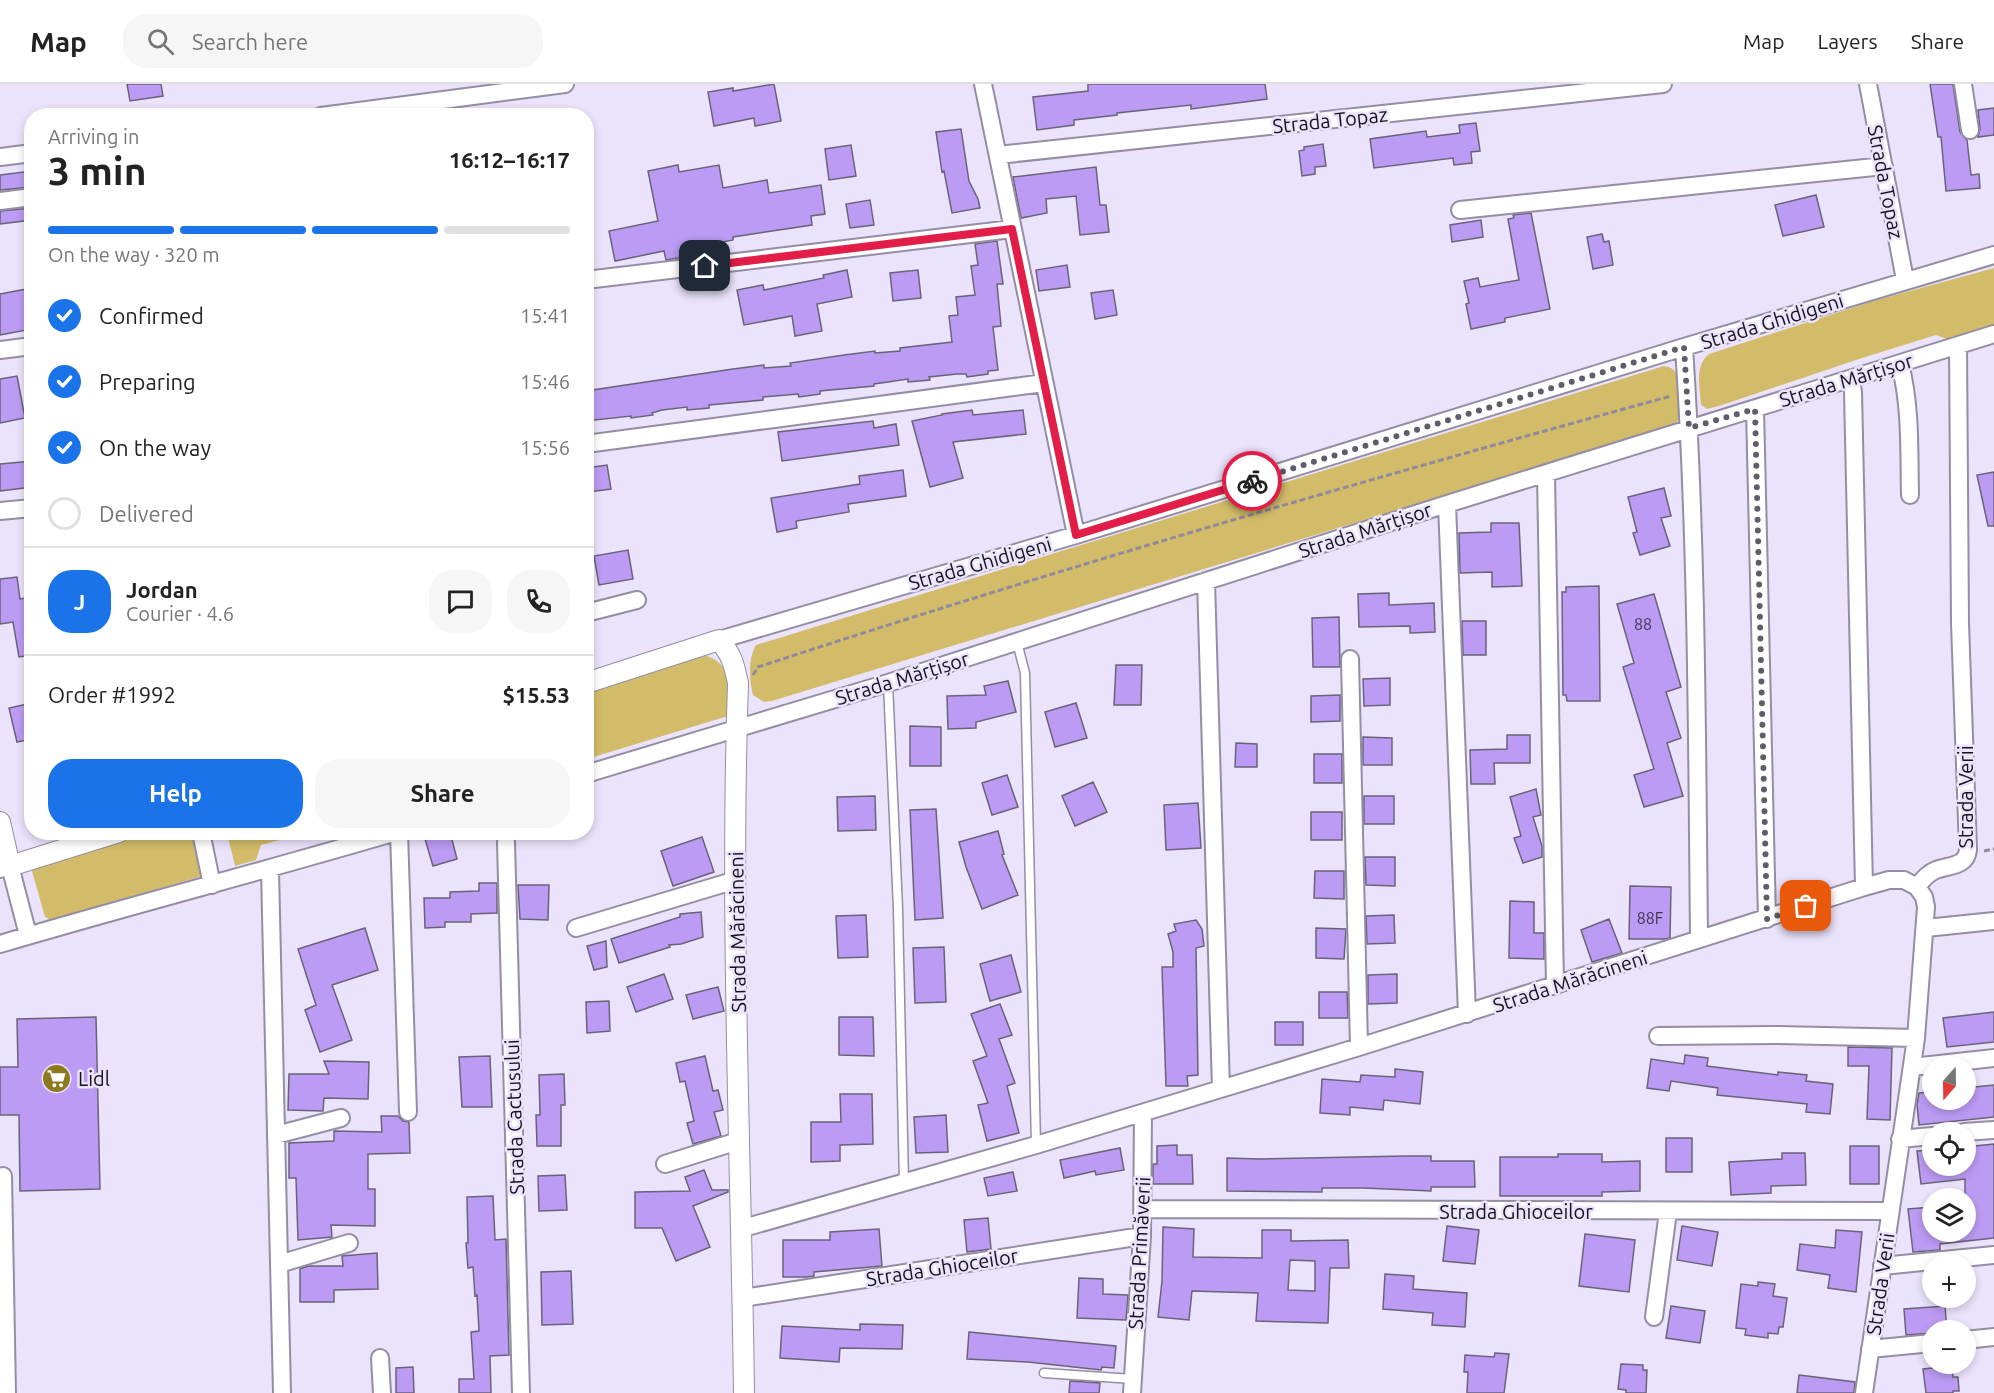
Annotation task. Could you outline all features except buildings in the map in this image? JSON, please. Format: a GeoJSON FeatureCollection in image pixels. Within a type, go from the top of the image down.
{"type":"FeatureCollection","features":[{"type":"Feature","properties":{"kind":"street"},"geometry":{"type":"LineString","coordinates":[[382,108],[565,84]]}},
{"type":"Feature","properties":{"kind":"street"},"geometry":{"type":"LineString","coordinates":[[983,84],[1076,535]]}},
{"type":"Feature","properties":{"kind":"street","name":"Strada Topaz"},"geometry":{"type":"LineString","coordinates":[[998,155],[1663,84]]}},
{"type":"Feature","properties":{"kind":"street","name":"Strada Topaz"},"geometry":{"type":"LineString","coordinates":[[1868,84],[1905,280]]}},
{"type":"Feature","properties":{"kind":"street"},"geometry":{"type":"LineString","coordinates":[[1964,84],[1970,130]]}},
{"type":"Feature","properties":{"kind":"street"},"geometry":{"type":"LineString","coordinates":[[0,157],[24,154]]}},
{"type":"Feature","properties":{"kind":"street"},"geometry":{"type":"LineString","coordinates":[[1460,210],[1884,166]]}},
{"type":"Feature","properties":{"kind":"street"},"geometry":{"type":"LineString","coordinates":[[0,201],[24,198]]}},
{"type":"Feature","properties":{"kind":"street"},"geometry":{"type":"LineString","coordinates":[[594,279],[1012,229]]}},
{"type":"Feature","properties":{"kind":"street","name":"Strada Ghidigeni"},"geometry":{"type":"LineString","coordinates":[[594,680],[719,640],[1076,535],[1684,347],[1994,255]]}},
{"type":"Feature","properties":{"kind":"street","name":"Strada Mărțișor"},"geometry":{"type":"LineString","coordinates":[[594,772],[888,683],[1447,504],[1994,334]]}},
{"type":"Feature","properties":{"kind":"street","name":"Strada Verii"},"geometry":{"type":"LineString","coordinates":[[1864,1393],[1916,1038],[1926,928],[1924,897],[1917,887],[1934,871],[1962,863],[1967,857],[1968,850],[1960,623],[1958,345]]}},
{"type":"Feature","properties":{"kind":"street"},"geometry":{"type":"LineString","coordinates":[[0,350],[24,347]]}},
{"type":"Feature","properties":{"kind":"street"},"geometry":{"type":"LineString","coordinates":[[1684,347],[1689,428],[1696,651],[1699,939]]}},
{"type":"Feature","properties":{"kind":"street"},"geometry":{"type":"LineString","coordinates":[[1900,364],[1904,378],[1908,417],[1910,495]]}},
{"type":"Feature","properties":{"kind":"street"},"geometry":{"type":"LineString","coordinates":[[1851,379],[1864,887]]}},
{"type":"Feature","properties":{"kind":"street"},"geometry":{"type":"LineString","coordinates":[[594,443],[1044,382]]}},
{"type":"Feature","properties":{"kind":"street"},"geometry":{"type":"LineString","coordinates":[[1755,409],[1767,919]]}},
{"type":"Feature","properties":{"kind":"street"},"geometry":{"type":"LineString","coordinates":[[1546,474],[1553,766],[1555,986]]}},
{"type":"Feature","properties":{"kind":"street"},"geometry":{"type":"LineString","coordinates":[[1447,504],[1467,1014]]}},
{"type":"Feature","properties":{"kind":"street"},"geometry":{"type":"LineString","coordinates":[[0,511],[24,509]]}},
{"type":"Feature","properties":{"kind":"street"},"geometry":{"type":"LineString","coordinates":[[1206,581],[1221,1089]]}},
{"type":"Feature","properties":{"kind":"street"},"geometry":{"type":"LineString","coordinates":[[594,611],[637,600]]}},
{"type":"Feature","properties":{"kind":"street","name":"Strada Mărăcineni"},"geometry":{"type":"LineString","coordinates":[[719,640],[730,653],[738,683],[736,728],[738,1141],[744,1393]]}},
{"type":"Feature","properties":{"kind":"street"},"geometry":{"type":"LineString","coordinates":[[1350,659],[1359,1047]]}},
{"type":"Feature","properties":{"kind":"street"},"geometry":{"type":"LineString","coordinates":[[0,822],[5,868],[28,935]]}},
{"type":"Feature","properties":{"kind":"street"},"geometry":{"type":"LineString","coordinates":[[5,868],[94,840]]}},
{"type":"Feature","properties":{"kind":"street"},"geometry":{"type":"LineString","coordinates":[[203,840],[212,885]]}},
{"type":"Feature","properties":{"kind":"street"},"geometry":{"type":"LineString","coordinates":[[0,944],[371,840]]}},
{"type":"Feature","properties":{"kind":"street"},"geometry":{"type":"LineString","coordinates":[[398,840],[408,1112]]}},
{"type":"Feature","properties":{"kind":"street","name":"Strada Cactusului"},"geometry":{"type":"LineString","coordinates":[[506,842],[521,1393]]}},
{"type":"Feature","properties":{"kind":"street"},"geometry":{"type":"LineString","coordinates":[[270,870],[282,1393]]}},
{"type":"Feature","properties":{"kind":"street"},"geometry":{"type":"LineString","coordinates":[[576,927],[736,880]]}},
{"type":"Feature","properties":{"kind":"street","name":"Strada Mărăcineni"},"geometry":{"type":"LineString","coordinates":[[740,1229],[1143,1113],[1467,1014],[1864,887],[1889,880],[1904,880],[1917,887]]}},
{"type":"Feature","properties":{"kind":"street"},"geometry":{"type":"LineString","coordinates":[[1926,928],[1994,921]]}},
{"type":"Feature","properties":{"kind":"street"},"geometry":{"type":"LineString","coordinates":[[1658,1036],[1777,1035],[1916,1038]]}},
{"type":"Feature","properties":{"kind":"street"},"geometry":{"type":"LineString","coordinates":[[1912,1066],[1994,1058]]}},
{"type":"Feature","properties":{"kind":"street","name":"Strada Primăverii"},"geometry":{"type":"LineString","coordinates":[[1132,1386],[1142,1236],[1143,1113]]}},
{"type":"Feature","properties":{"kind":"street"},"geometry":{"type":"LineString","coordinates":[[276,1135],[341,1118]]}},
{"type":"Feature","properties":{"kind":"street"},"geometry":{"type":"LineString","coordinates":[[1976,1131],[1994,1130]]}},
{"type":"Feature","properties":{"kind":"street"},"geometry":{"type":"LineString","coordinates":[[1900,1139],[1922,1137]]}},
{"type":"Feature","properties":{"kind":"street"},"geometry":{"type":"LineString","coordinates":[[665,1164],[738,1141]]}},
{"type":"Feature","properties":{"kind":"street"},"geometry":{"type":"LineString","coordinates":[[3,1176],[7,1393]]}},
{"type":"Feature","properties":{"kind":"street","name":"Strada Ghioceilor"},"geometry":{"type":"LineString","coordinates":[[1143,1209],[1890,1211]]}},
{"type":"Feature","properties":{"kind":"street"},"geometry":{"type":"LineString","coordinates":[[1654,1317],[1668,1212]]}},
{"type":"Feature","properties":{"kind":"street","name":"Strada Ghioceilor"},"geometry":{"type":"LineString","coordinates":[[743,1298],[1142,1236]]}},
{"type":"Feature","properties":{"kind":"street"},"geometry":{"type":"LineString","coordinates":[[279,1264],[349,1243]]}},
{"type":"Feature","properties":{"kind":"street"},"geometry":{"type":"LineString","coordinates":[[1882,1266],[1994,1255]]}},
{"type":"Feature","properties":{"kind":"street"},"geometry":{"type":"LineString","coordinates":[[1976,1339],[1994,1337]]}},
{"type":"Feature","properties":{"kind":"street"},"geometry":{"type":"LineString","coordinates":[[1870,1349],[1922,1344]]}},
{"type":"Feature","properties":{"kind":"street"},"geometry":{"type":"LineString","coordinates":[[380,1358],[382,1393]]}},
{"type":"Feature","properties":{"kind":"lane"},"geometry":{"type":"LineString","coordinates":[[1017,642],[1026,674],[1036,1145]]}},
{"type":"Feature","properties":{"kind":"lane"},"geometry":{"type":"LineString","coordinates":[[888,683],[898,909],[904,1183]]}},
{"type":"Feature","properties":{"kind":"lane"},"geometry":{"type":"LineString","coordinates":[[1044,1372],[1132,1386]]}},
{"type":"Feature","properties":{"kind":"path"},"geometry":{"type":"LineString","coordinates":[[738,683],[756,674],[758,667],[900,621],[1453,456],[1687,392]]}},
{"type":"Feature","properties":{"kind":"shaded area"},"geometry":{"type":"Polygon","coordinates":[[[1994,268],[1994,325],[1950,340],[1936,335],[1719,406],[1707,409],[1701,405],[1700,371],[1704,359],[1709,354],[1870,302],[1994,268]]]}},
{"type":"Feature","properties":{"kind":"shaded area"},"geometry":{"type":"Polygon","coordinates":[[[1664,366],[1675,371],[1680,389],[1680,416],[1672,426],[772,701],[764,702],[753,695],[750,669],[756,645],[1664,366]]]}},
{"type":"Feature","properties":{"kind":"shaded area"},"geometry":{"type":"Polygon","coordinates":[[[704,655],[714,659],[725,671],[729,688],[728,716],[594,757],[594,689],[704,655]]]}},
{"type":"Feature","properties":{"kind":"shaded area"},"geometry":{"type":"Polygon","coordinates":[[[124,840],[194,840],[202,876],[51,920],[45,917],[32,871],[37,866],[124,840]]]}},
{"type":"Feature","properties":{"kind":"shaded area"},"geometry":{"type":"Polygon","coordinates":[[[229,840],[280,840],[261,845],[256,860],[235,866],[229,840]]]}},
{"type":"Feature","properties":{"kind":"way so far"},"geometry":{"type":"LineString","coordinates":[[1252,481],[1684,347],[1689,428],[1755,409],[1767,919],[1806,906]]}},
{"type":"Feature","properties":{"kind":"place","name":"Lidl"},"geometry":{"type":"Point","coordinates":[57,1078]}},
{"type":"Feature","properties":{"kind":"route"},"geometry":{"type":"LineString","coordinates":[[705,266],[1012,229],[1076,535],[1252,481]]}}]}
